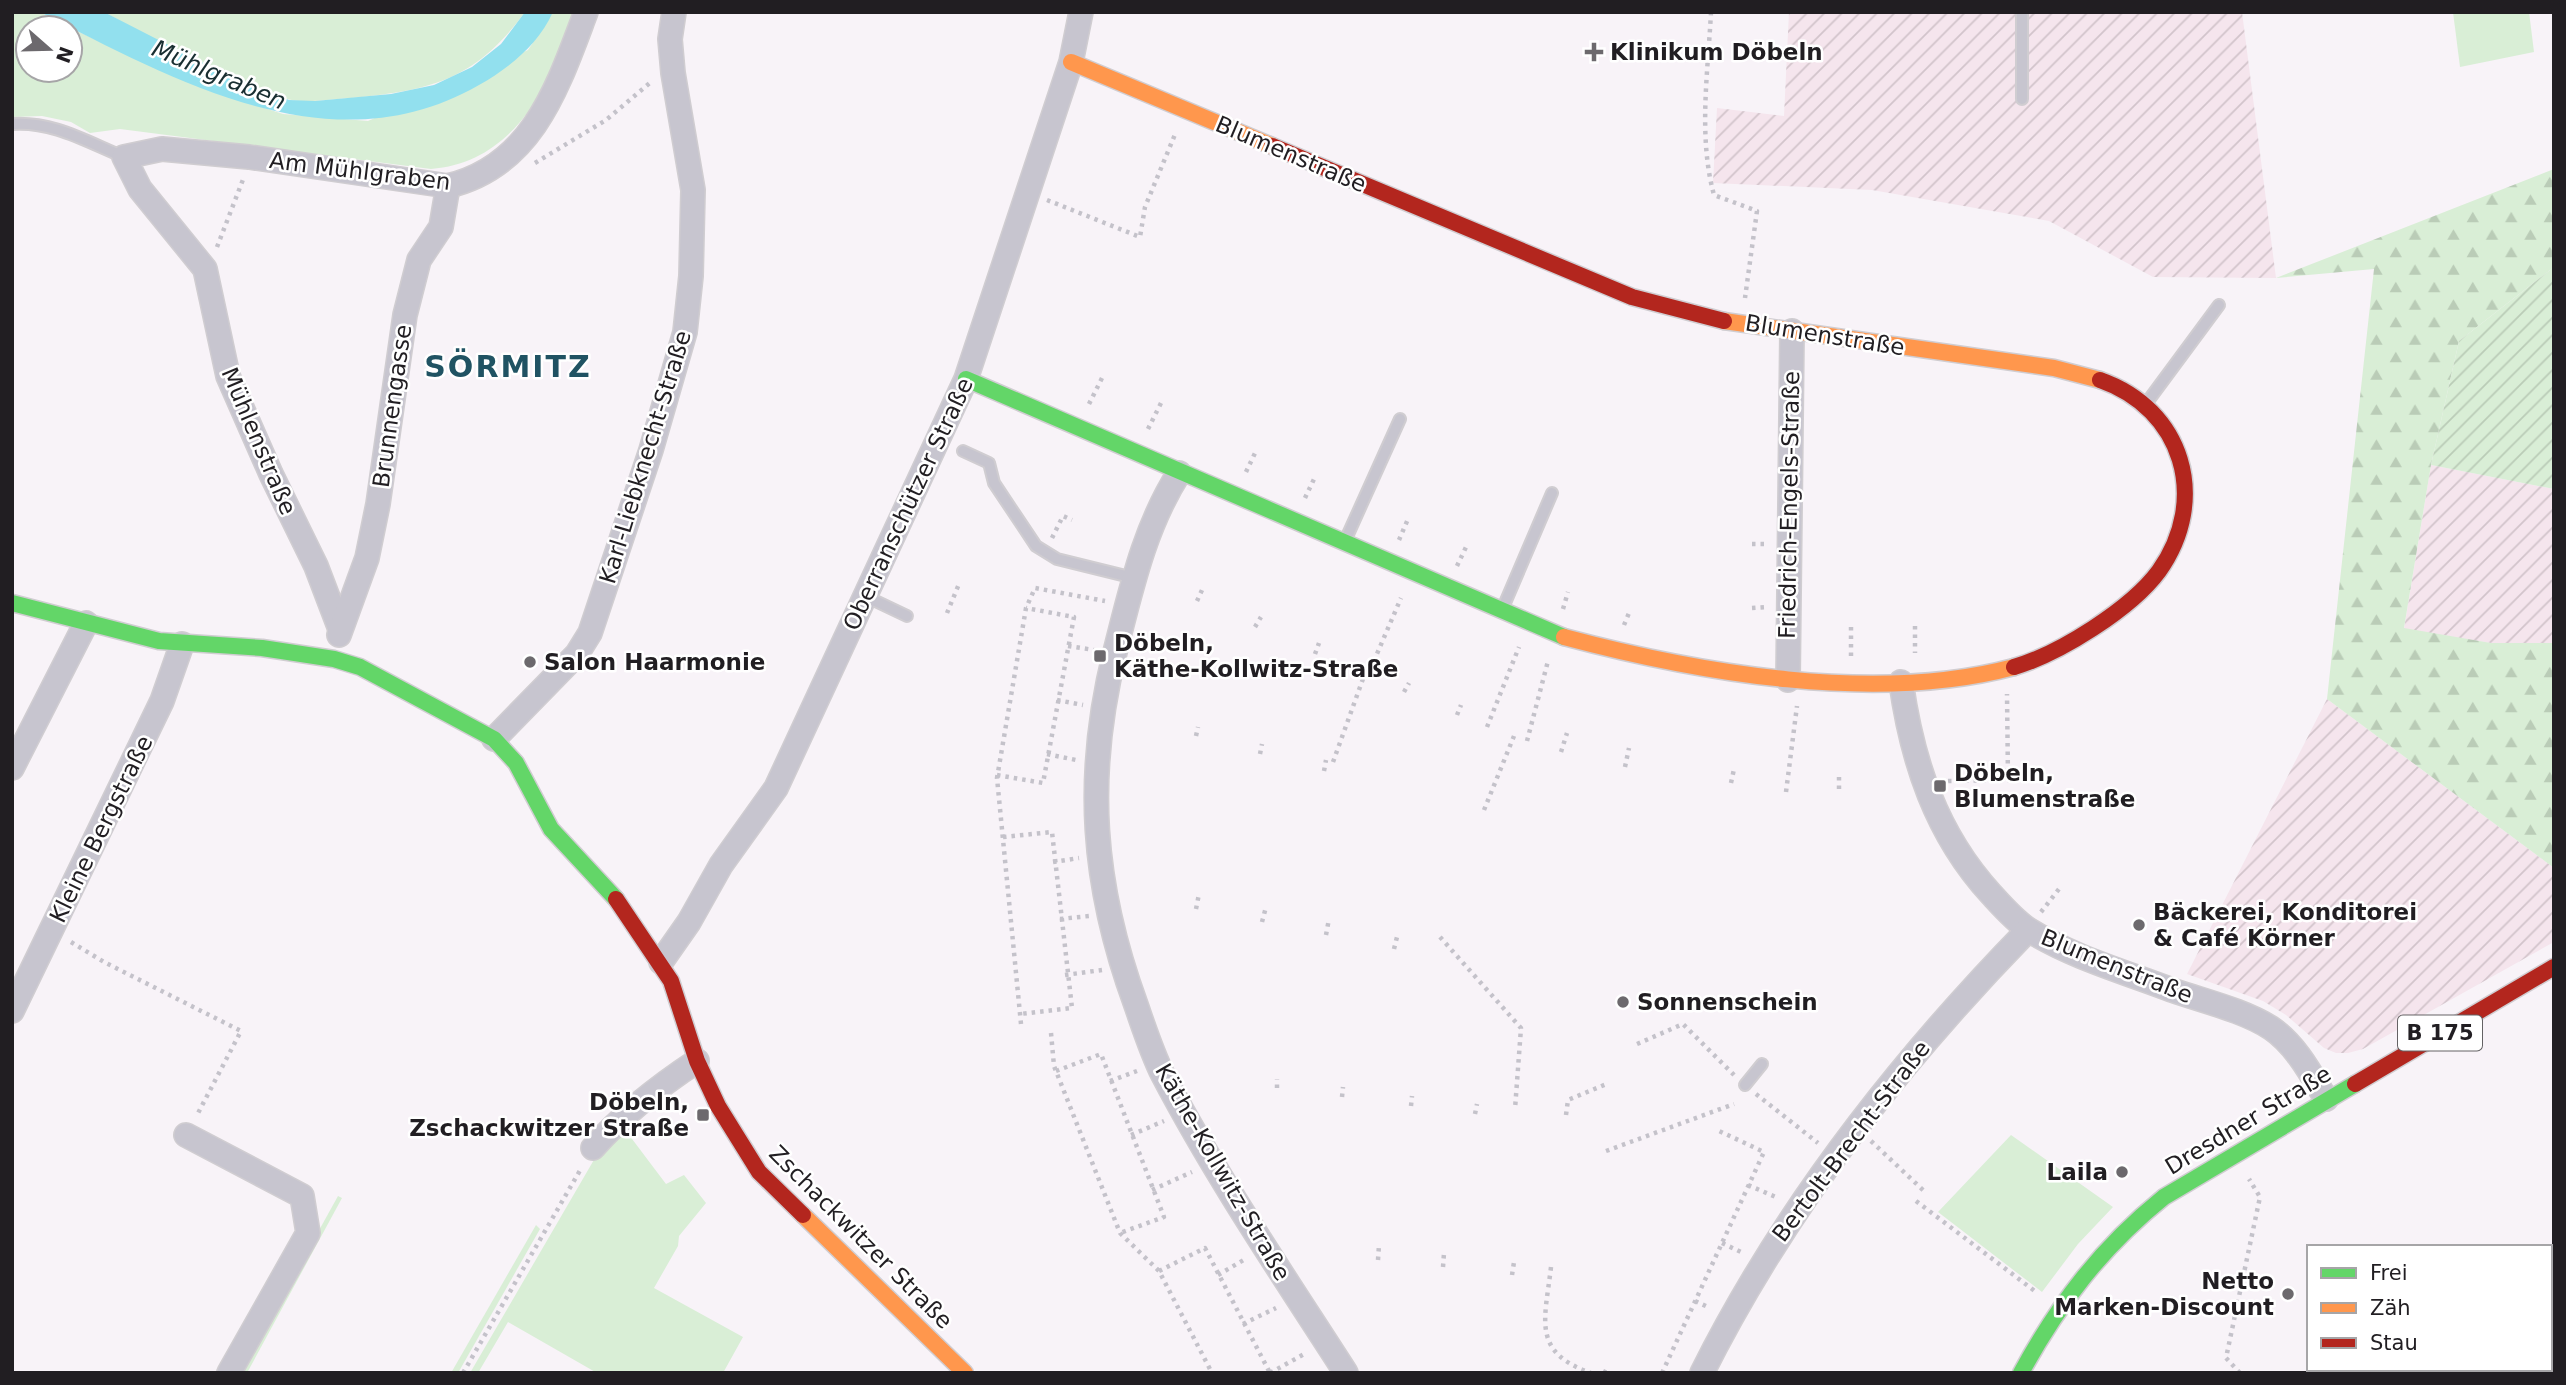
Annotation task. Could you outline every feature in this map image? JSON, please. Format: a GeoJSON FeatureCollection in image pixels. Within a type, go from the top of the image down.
{"type":"FeatureCollection","features":[{"type":"Feature","properties":{"kind":"street","name":"Am Mühlgraben"},"geometry":{"type":"LineString","coordinates":[[124,157],[162,149],[249,157],[448,186],[473,180],[497,167],[516,149],[554,93],[586,12]]}},
{"type":"Feature","properties":{"kind":"street","name":"Karl-Liebknecht-Straße"},"geometry":{"type":"LineString","coordinates":[[494,738],[577,654],[590,633],[685,332],[691,276],[693,190],[673,73],[670,39],[674,12]]}},
{"type":"Feature","properties":{"kind":"street","name":"Oberranschützer Straße"},"geometry":{"type":"LineString","coordinates":[[661,962],[689,922],[721,865],[776,788],[966,379],[1071,62],[1081,12]]}},
{"type":"Feature","properties":{"kind":"street","name":"Blumenstraße"},"geometry":{"type":"LineString","coordinates":[[966,379],[1179,474],[1555,635],[1684,666],[1794,680],[1901,682],[1968,677],[2007,668],[2040,657],[2112,614],[2150,583],[2165,563],[2176,540],[2183,506],[2182,466],[2165,424],[2146,403],[2110,384],[2063,370],[1742,323],[1673,310],[1632,298],[1071,62]]}},
{"type":"Feature","properties":{"kind":"street","name":"Mühlenstraße"},"geometry":{"type":"LineString","coordinates":[[124,157],[141,189],[205,269],[228,376],[271,474],[316,566],[340,629]]}},
{"type":"Feature","properties":{"kind":"street","name":"Brunnengasse"},"geometry":{"type":"LineString","coordinates":[[340,629],[370,545],[405,315],[419,260],[441,227],[448,186]]}},
{"type":"Feature","properties":{"kind":"street","name":"Friedrich-Engels-Straße"},"geometry":{"type":"LineString","coordinates":[[1791,331],[1794,680]]}},
{"type":"Feature","properties":{"kind":"street","name":"Käthe-Kollwitz-Straße"},"geometry":{"type":"LineString","coordinates":[[1179,474],[1158,508],[1134,578],[1103,705],[1096,763],[1096,838],[1111,926],[1123,968],[1158,1063],[1266,1248],[1346,1373]]}},
{"type":"Feature","properties":{"kind":"street"},"geometry":{"type":"LineString","coordinates":[[12,603],[182,644],[262,648],[334,659],[359,667],[494,738]]}},
{"type":"Feature","properties":{"kind":"street"},"geometry":{"type":"LineString","coordinates":[[12,768],[86,623]]}},
{"type":"Feature","properties":{"kind":"street"},"geometry":{"type":"LineString","coordinates":[[334,659],[340,629]]}},
{"type":"Feature","properties":{"kind":"street","name":"Kleine Bergstraße"},"geometry":{"type":"LineString","coordinates":[[12,1011],[162,701],[182,644]]}},
{"type":"Feature","properties":{"kind":"street","name":"Blumenstraße"},"geometry":{"type":"LineString","coordinates":[[1901,682],[1907,727],[1924,785],[1955,848],[1975,877],[2028,930],[2124,972],[2273,1029],[2304,1062],[2326,1099]]}},
{"type":"Feature","properties":{"kind":"street","name":"Zschackwitzer Straße"},"geometry":{"type":"LineString","coordinates":[[494,738],[516,763],[551,829],[617,900],[661,962],[671,981],[697,1061],[718,1106],[759,1172],[965,1373]]}},
{"type":"Feature","properties":{"kind":"street","name":"Bertolt-Brecht-Straße"},"geometry":{"type":"LineString","coordinates":[[1702,1373],[1743,1295],[1798,1208],[1856,1128],[1946,1016],[2028,930]]}},
{"type":"Feature","properties":{"kind":"street","name":"Dresdner Straße"},"geometry":{"type":"LineString","coordinates":[[2021,1373],[2056,1307],[2084,1270],[2133,1221],[2164,1197],[2326,1099],[2554,967]]}},
{"type":"Feature","properties":{"kind":"street"},"geometry":{"type":"LineString","coordinates":[[593,1148],[610,1128],[662,1084],[697,1061]]}},
{"type":"Feature","properties":{"kind":"street"},"geometry":{"type":"LineString","coordinates":[[186,1135],[302,1196],[307,1214],[308,1233],[229,1373]]}},
{"type":"Feature","properties":{"kind":"lane"},"geometry":{"type":"LineString","coordinates":[[2022,12],[2022,99]]}},
{"type":"Feature","properties":{"kind":"lane"},"geometry":{"type":"LineString","coordinates":[[12,124],[31,123],[54,127],[124,157]]}},
{"type":"Feature","properties":{"kind":"lane"},"geometry":{"type":"LineString","coordinates":[[2146,403],[2219,305]]}},
{"type":"Feature","properties":{"kind":"lane"},"geometry":{"type":"LineString","coordinates":[[1344,544],[1399,419]]}},
{"type":"Feature","properties":{"kind":"lane"},"geometry":{"type":"LineString","coordinates":[[963,451],[989,463],[994,483],[1036,546],[1057,559],[1134,578]]}},
{"type":"Feature","properties":{"kind":"lane"},"geometry":{"type":"LineString","coordinates":[[1502,612],[1552,493]]}},
{"type":"Feature","properties":{"kind":"lane"},"geometry":{"type":"LineString","coordinates":[[865,597],[907,617]]}},
{"type":"Feature","properties":{"kind":"lane"},"geometry":{"type":"LineString","coordinates":[[1745,1086],[1762,1064]]}},
{"type":"Feature","properties":{"kind":"path"},"geometry":{"type":"LineString","coordinates":[[1710,12],[1706,124],[1708,175],[1714,195],[1757,211],[1742,323]]}},
{"type":"Feature","properties":{"kind":"path"},"geometry":{"type":"LineString","coordinates":[[516,149],[525,160],[534,164],[606,120],[652,82],[673,73]]}},
{"type":"Feature","properties":{"kind":"path"},"geometry":{"type":"LineString","coordinates":[[1027,192],[1140,237],[1145,207],[1185,108]]}},
{"type":"Feature","properties":{"kind":"path"},"geometry":{"type":"LineString","coordinates":[[205,269],[213,259],[247,171],[249,157]]}},
{"type":"Feature","properties":{"kind":"path"},"geometry":{"type":"LineString","coordinates":[[1046,552],[1063,516],[1072,520]]}},
{"type":"Feature","properties":{"kind":"path"},"geometry":{"type":"LineString","coordinates":[[1333,762],[1365,676],[1412,573]]}},
{"type":"Feature","properties":{"kind":"path"},"geometry":{"type":"LineString","coordinates":[[947,613],[959,584]]}},
{"type":"Feature","properties":{"kind":"path"},"geometry":{"type":"LineString","coordinates":[[1021,1024],[997,775],[1026,608],[1035,588],[1126,605]]}},
{"type":"Feature","properties":{"kind":"path"},"geometry":{"type":"LineString","coordinates":[[1197,601],[1202,590]]}},
{"type":"Feature","properties":{"kind":"path"},"geometry":{"type":"LineString","coordinates":[[997,775],[1043,783],[1074,617],[1026,608]]}},
{"type":"Feature","properties":{"kind":"path"},"geometry":{"type":"LineString","coordinates":[[1255,627],[1261,617]]}},
{"type":"Feature","properties":{"kind":"path"},"geometry":{"type":"LineString","coordinates":[[1487,727],[1529,624]]}},
{"type":"Feature","properties":{"kind":"path"},"geometry":{"type":"LineString","coordinates":[[1527,741],[1555,635]]}},
{"type":"Feature","properties":{"kind":"path"},"geometry":{"type":"LineString","coordinates":[[1315,654],[1319,643]]}},
{"type":"Feature","properties":{"kind":"path"},"geometry":{"type":"LineString","coordinates":[[1924,785],[1936,781],[2008,780],[2007,668]]}},
{"type":"Feature","properties":{"kind":"path"},"geometry":{"type":"LineString","coordinates":[[1786,792],[1794,680]]}},
{"type":"Feature","properties":{"kind":"path"},"geometry":{"type":"LineString","coordinates":[[1404,692],[1409,683]]}},
{"type":"Feature","properties":{"kind":"path"},"geometry":{"type":"LineString","coordinates":[[1457,715],[1461,705]]}},
{"type":"Feature","properties":{"kind":"path"},"geometry":{"type":"LineString","coordinates":[[1196,736],[1198,727]]}},
{"type":"Feature","properties":{"kind":"path"},"geometry":{"type":"LineString","coordinates":[[1561,752],[1567,733]]}},
{"type":"Feature","properties":{"kind":"path"},"geometry":{"type":"LineString","coordinates":[[1484,810],[1514,736]]}},
{"type":"Feature","properties":{"kind":"path"},"geometry":{"type":"LineString","coordinates":[[1260,754],[1262,744]]}},
{"type":"Feature","properties":{"kind":"path"},"geometry":{"type":"LineString","coordinates":[[1625,767],[1629,748]]}},
{"type":"Feature","properties":{"kind":"path"},"geometry":{"type":"LineString","coordinates":[[1047,755],[1096,763]]}},
{"type":"Feature","properties":{"kind":"path"},"geometry":{"type":"LineString","coordinates":[[1324,771],[1326,760]]}},
{"type":"Feature","properties":{"kind":"path"},"geometry":{"type":"LineString","coordinates":[[1731,783],[1734,769]]}},
{"type":"Feature","properties":{"kind":"path"},"geometry":{"type":"LineString","coordinates":[[1839,777],[1839,792]]}},
{"type":"Feature","properties":{"kind":"path"},"geometry":{"type":"LineString","coordinates":[[1003,836],[1052,832],[1066,975],[1072,1008],[1020,1014]]}},
{"type":"Feature","properties":{"kind":"path"},"geometry":{"type":"LineString","coordinates":[[1196,909],[1199,894]]}},
{"type":"Feature","properties":{"kind":"path"},"geometry":{"type":"LineString","coordinates":[[1262,922],[1266,907]]}},
{"type":"Feature","properties":{"kind":"path"},"geometry":{"type":"LineString","coordinates":[[1326,935],[1329,919]]}},
{"type":"Feature","properties":{"kind":"path"},"geometry":{"type":"LineString","coordinates":[[53,930],[104,962],[241,1031],[186,1135]]}},
{"type":"Feature","properties":{"kind":"path"},"geometry":{"type":"LineString","coordinates":[[1394,949],[1398,933]]}},
{"type":"Feature","properties":{"kind":"path"},"geometry":{"type":"LineString","coordinates":[[1440,937],[1521,1028],[1515,1109]]}},
{"type":"Feature","properties":{"kind":"path"},"geometry":{"type":"LineString","coordinates":[[1066,975],[1123,968]]}},
{"type":"Feature","properties":{"kind":"path"},"geometry":{"type":"LineString","coordinates":[[1637,1044],[1683,1024],[1745,1086],[1836,1156]]}},
{"type":"Feature","properties":{"kind":"path"},"geometry":{"type":"LineString","coordinates":[[1051,1033],[1056,1071],[1119,1233],[1159,1271],[1212,1373]]}},
{"type":"Feature","properties":{"kind":"path"},"geometry":{"type":"LineString","coordinates":[[1056,1071],[1101,1054],[1164,1217],[1119,1233]]}},
{"type":"Feature","properties":{"kind":"path"},"geometry":{"type":"LineString","coordinates":[[1110,1081],[1158,1063]]}},
{"type":"Feature","properties":{"kind":"path"},"geometry":{"type":"LineString","coordinates":[[1277,1079],[1277,1088]]}},
{"type":"Feature","properties":{"kind":"path"},"geometry":{"type":"LineString","coordinates":[[1566,1115],[1568,1101],[1609,1083]]}},
{"type":"Feature","properties":{"kind":"path"},"geometry":{"type":"LineString","coordinates":[[1342,1097],[1343,1087]]}},
{"type":"Feature","properties":{"kind":"path"},"geometry":{"type":"LineString","coordinates":[[1411,1106],[1412,1096]]}},
{"type":"Feature","properties":{"kind":"path"},"geometry":{"type":"LineString","coordinates":[[1475,1114],[1476,1104]]}},
{"type":"Feature","properties":{"kind":"path"},"geometry":{"type":"LineString","coordinates":[[1606,1150],[1734,1104]]}},
{"type":"Feature","properties":{"kind":"path"},"geometry":{"type":"LineString","coordinates":[[1131,1135],[1185,1112]]}},
{"type":"Feature","properties":{"kind":"path"},"geometry":{"type":"LineString","coordinates":[[1856,1128],[1924,1191]]}},
{"type":"Feature","properties":{"kind":"path"},"geometry":{"type":"LineString","coordinates":[[1662,1373],[1764,1152],[1717,1130]]}},
{"type":"Feature","properties":{"kind":"path"},"geometry":{"type":"LineString","coordinates":[[463,1373],[593,1148]]}},
{"type":"Feature","properties":{"kind":"path"},"geometry":{"type":"LineString","coordinates":[[2234,1155],[2260,1197],[2226,1358],[2240,1373]]}},
{"type":"Feature","properties":{"kind":"path"},"geometry":{"type":"LineString","coordinates":[[1152,1190],[1180,1177]]}},
{"type":"Feature","properties":{"kind":"path"},"geometry":{"type":"LineString","coordinates":[[1748,1185],[1798,1208]]}},
{"type":"Feature","properties":{"kind":"path"},"geometry":{"type":"LineString","coordinates":[[1916,1200],[2056,1307]]}},
{"type":"Feature","properties":{"kind":"path"},"geometry":{"type":"LineString","coordinates":[[1378,1260],[1379,1245]]}},
{"type":"Feature","properties":{"kind":"path"},"geometry":{"type":"LineString","coordinates":[[1159,1271],[1205,1248],[1270,1373],[1326,1341]]}},
{"type":"Feature","properties":{"kind":"path"},"geometry":{"type":"LineString","coordinates":[[1218,1275],[1266,1248]]}},
{"type":"Feature","properties":{"kind":"path"},"geometry":{"type":"LineString","coordinates":[[1443,1267],[1444,1253]]}},
{"type":"Feature","properties":{"kind":"path"},"geometry":{"type":"LineString","coordinates":[[1512,1275],[1514,1262]]}},
{"type":"Feature","properties":{"kind":"path"},"geometry":{"type":"LineString","coordinates":[[1551,1267],[1546,1332],[1549,1345],[1569,1365],[1591,1373]]}},
{"type":"Feature","properties":{"kind":"path"},"geometry":{"type":"LineString","coordinates":[[1243,1324],[1298,1297]]}},
{"type":"Feature","properties":{"kind":"path"},"geometry":{"type":"LineString","coordinates":[[1695,1301],[1707,1306]]}},
{"type":"Feature","properties":{"kind":"path"},"geometry":{"type":"LineString","coordinates":[[1668,1359],[1674,1362]]}},
{"type":"Feature","properties":{"kind":"shaded area"},"geometry":{"type":"Polygon","coordinates":[[[1789,12],[2242,12],[2276,278],[2153,277],[2049,221],[1872,190],[1713,183],[1717,108],[1784,116],[1789,12]]]}},
{"type":"Feature","properties":{"kind":"shaded area"},"geometry":{"type":"Polygon","coordinates":[[[2431,465],[2554,489],[2554,643],[2491,643],[2404,629],[2431,465]]]}},
{"type":"Feature","properties":{"kind":"shaded area"},"geometry":{"type":"Polygon","coordinates":[[[2327,699],[2554,868],[2554,942],[2363,1049],[2348,1053],[2336,1053],[2324,1048],[2286,1015],[2263,1001],[2187,974],[2327,699]]]}},
{"type":"Feature","properties":{"kind":"green space"},"geometry":{"type":"Polygon","coordinates":[[[12,12],[44,14],[14,14],[14,84],[84,84],[84,34],[210,91],[283,114],[368,121],[528,50],[553,12],[578,12],[542,91],[508,135],[486,152],[460,163],[431,169],[120,129],[90,133],[71,122],[42,116],[12,117],[12,12]]]}},
{"type":"Feature","properties":{"kind":"green space"},"geometry":{"type":"Polygon","coordinates":[[[104,12],[525,12],[488,53],[450,78],[405,91],[311,101],[287,99],[242,83],[194,61],[104,12]]]}},
{"type":"Feature","properties":{"kind":"green space"},"geometry":{"type":"Polygon","coordinates":[[[2453,12],[2529,12],[2534,52],[2460,67],[2453,12]]]}},
{"type":"Feature","properties":{"kind":"green space"},"geometry":{"type":"Polygon","coordinates":[[[2554,169],[2554,267],[2459,341],[2431,465],[2404,628],[2491,643],[2554,643],[2554,868],[2327,699],[2374,269],[2276,278],[2554,169]]]}},
{"type":"Feature","properties":{"kind":"green space"},"geometry":{"type":"Polygon","coordinates":[[[2554,267],[2554,489],[2431,465],[2459,341],[2554,267]]]}},
{"type":"Feature","properties":{"kind":"green space"},"geometry":{"type":"Polygon","coordinates":[[[623,1127],[666,1184],[684,1175],[706,1203],[679,1236],[678,1246],[654,1288],[743,1337],[723,1373],[597,1373],[508,1322],[478,1373],[470,1373],[602,1146],[623,1127]]]}},
{"type":"Feature","properties":{"kind":"green space"},"geometry":{"type":"Polygon","coordinates":[[[2011,1135],[2113,1207],[2078,1244],[2042,1292],[1938,1212],[2011,1135]]]}},
{"type":"Feature","properties":{"kind":"green space"},"geometry":{"type":"Polygon","coordinates":[[[338,1196],[342,1198],[247,1373],[240,1373],[338,1196]]]}},
{"type":"Feature","properties":{"kind":"green space"},"geometry":{"type":"Polygon","coordinates":[[[536,1225],[540,1229],[458,1373],[451,1373],[536,1225]]]}},
{"type":"Feature","properties":{"kind":"water","name":"Mühlgraben"},"geometry":{"type":"Polygon","coordinates":[[[40,12],[104,12],[221,72],[289,100],[315,101],[391,94],[434,85],[472,67],[501,44],[525,12],[553,12],[539,35],[522,54],[479,85],[423,109],[367,119],[311,117],[255,106],[144,64],[84,34],[84,14],[40,12]]]}},
{"type":"Feature","properties":{"kind":"traffic: fast"},"geometry":{"type":"LineString","coordinates":[[966,379],[1564,637]]}},
{"type":"Feature","properties":{"kind":"traffic: fast"},"geometry":{"type":"LineString","coordinates":[[12,603],[159,641],[262,648],[334,659],[360,667],[494,739],[516,763],[551,829],[616,899]]}},
{"type":"Feature","properties":{"kind":"traffic: fast"},"geometry":{"type":"LineString","coordinates":[[2021,1373],[2067,1300],[2102,1256],[2142,1216],[2164,1197],[2355,1084]]}},
{"type":"Feature","properties":{"kind":"traffic: slow"},"geometry":{"type":"LineString","coordinates":[[1071,62],[1272,146]]}},
{"type":"Feature","properties":{"kind":"traffic: slow"},"geometry":{"type":"LineString","coordinates":[[1724,321],[2054,368],[2100,380]]}},
{"type":"Feature","properties":{"kind":"traffic: slow"},"geometry":{"type":"LineString","coordinates":[[1564,637],[1729,672],[1847,683],[1904,683],[1961,678],[2014,667]]}},
{"type":"Feature","properties":{"kind":"traffic: slow"},"geometry":{"type":"LineString","coordinates":[[803,1215],[965,1373]]}},
{"type":"Feature","properties":{"kind":"traffic: jam"},"geometry":{"type":"LineString","coordinates":[[1272,146],[1632,297],[1724,321]]}},
{"type":"Feature","properties":{"kind":"traffic: jam"},"geometry":{"type":"LineString","coordinates":[[2014,667],[2052,652],[2113,615],[2147,586],[2175,543],[2183,515],[2185,487],[2180,459],[2169,434],[2151,412],[2128,394],[2100,380]]}},
{"type":"Feature","properties":{"kind":"traffic: jam"},"geometry":{"type":"LineString","coordinates":[[616,899],[671,981],[697,1061],[718,1106],[759,1172],[803,1215]]}},
{"type":"Feature","properties":{"kind":"traffic: jam"},"geometry":{"type":"LineString","coordinates":[[2355,1084],[2554,967]]}},
{"type":"Feature","properties":{"kind":"place","name":"Klinikum Döbeln"},"geometry":{"type":"Point","coordinates":[1594,52]}},
{"type":"Feature","properties":{"kind":"place","name":"Döbeln, Käthe-Kollwitz-Straße"},"geometry":{"type":"Point","coordinates":[1100,656]}},
{"type":"Feature","properties":{"kind":"place","name":"Salon Haarmonie"},"geometry":{"type":"Point","coordinates":[530,662]}},
{"type":"Feature","properties":{"kind":"place","name":"Döbeln, Blumenstraße"},"geometry":{"type":"Point","coordinates":[1940,786]}},
{"type":"Feature","properties":{"kind":"place","name":"Bäckerei, Konditorei & Café Körner"},"geometry":{"type":"Point","coordinates":[2139,925]}},
{"type":"Feature","properties":{"kind":"place","name":"Sonnenschein"},"geometry":{"type":"Point","coordinates":[1623,1002]}},
{"type":"Feature","properties":{"kind":"place","name":"Döbeln, Zschackwitzer Straße"},"geometry":{"type":"Point","coordinates":[703,1115]}},
{"type":"Feature","properties":{"kind":"place","name":"Laila"},"geometry":{"type":"Point","coordinates":[2122,1172]}},
{"type":"Feature","properties":{"kind":"place","name":"Netto Marken-Discount"},"geometry":{"type":"Point","coordinates":[2288,1294]}},
{"type":"Feature","properties":{"kind":"district","name":"SÖRMITZ"},"geometry":{"type":"Point","coordinates":[508,366]}}]}
